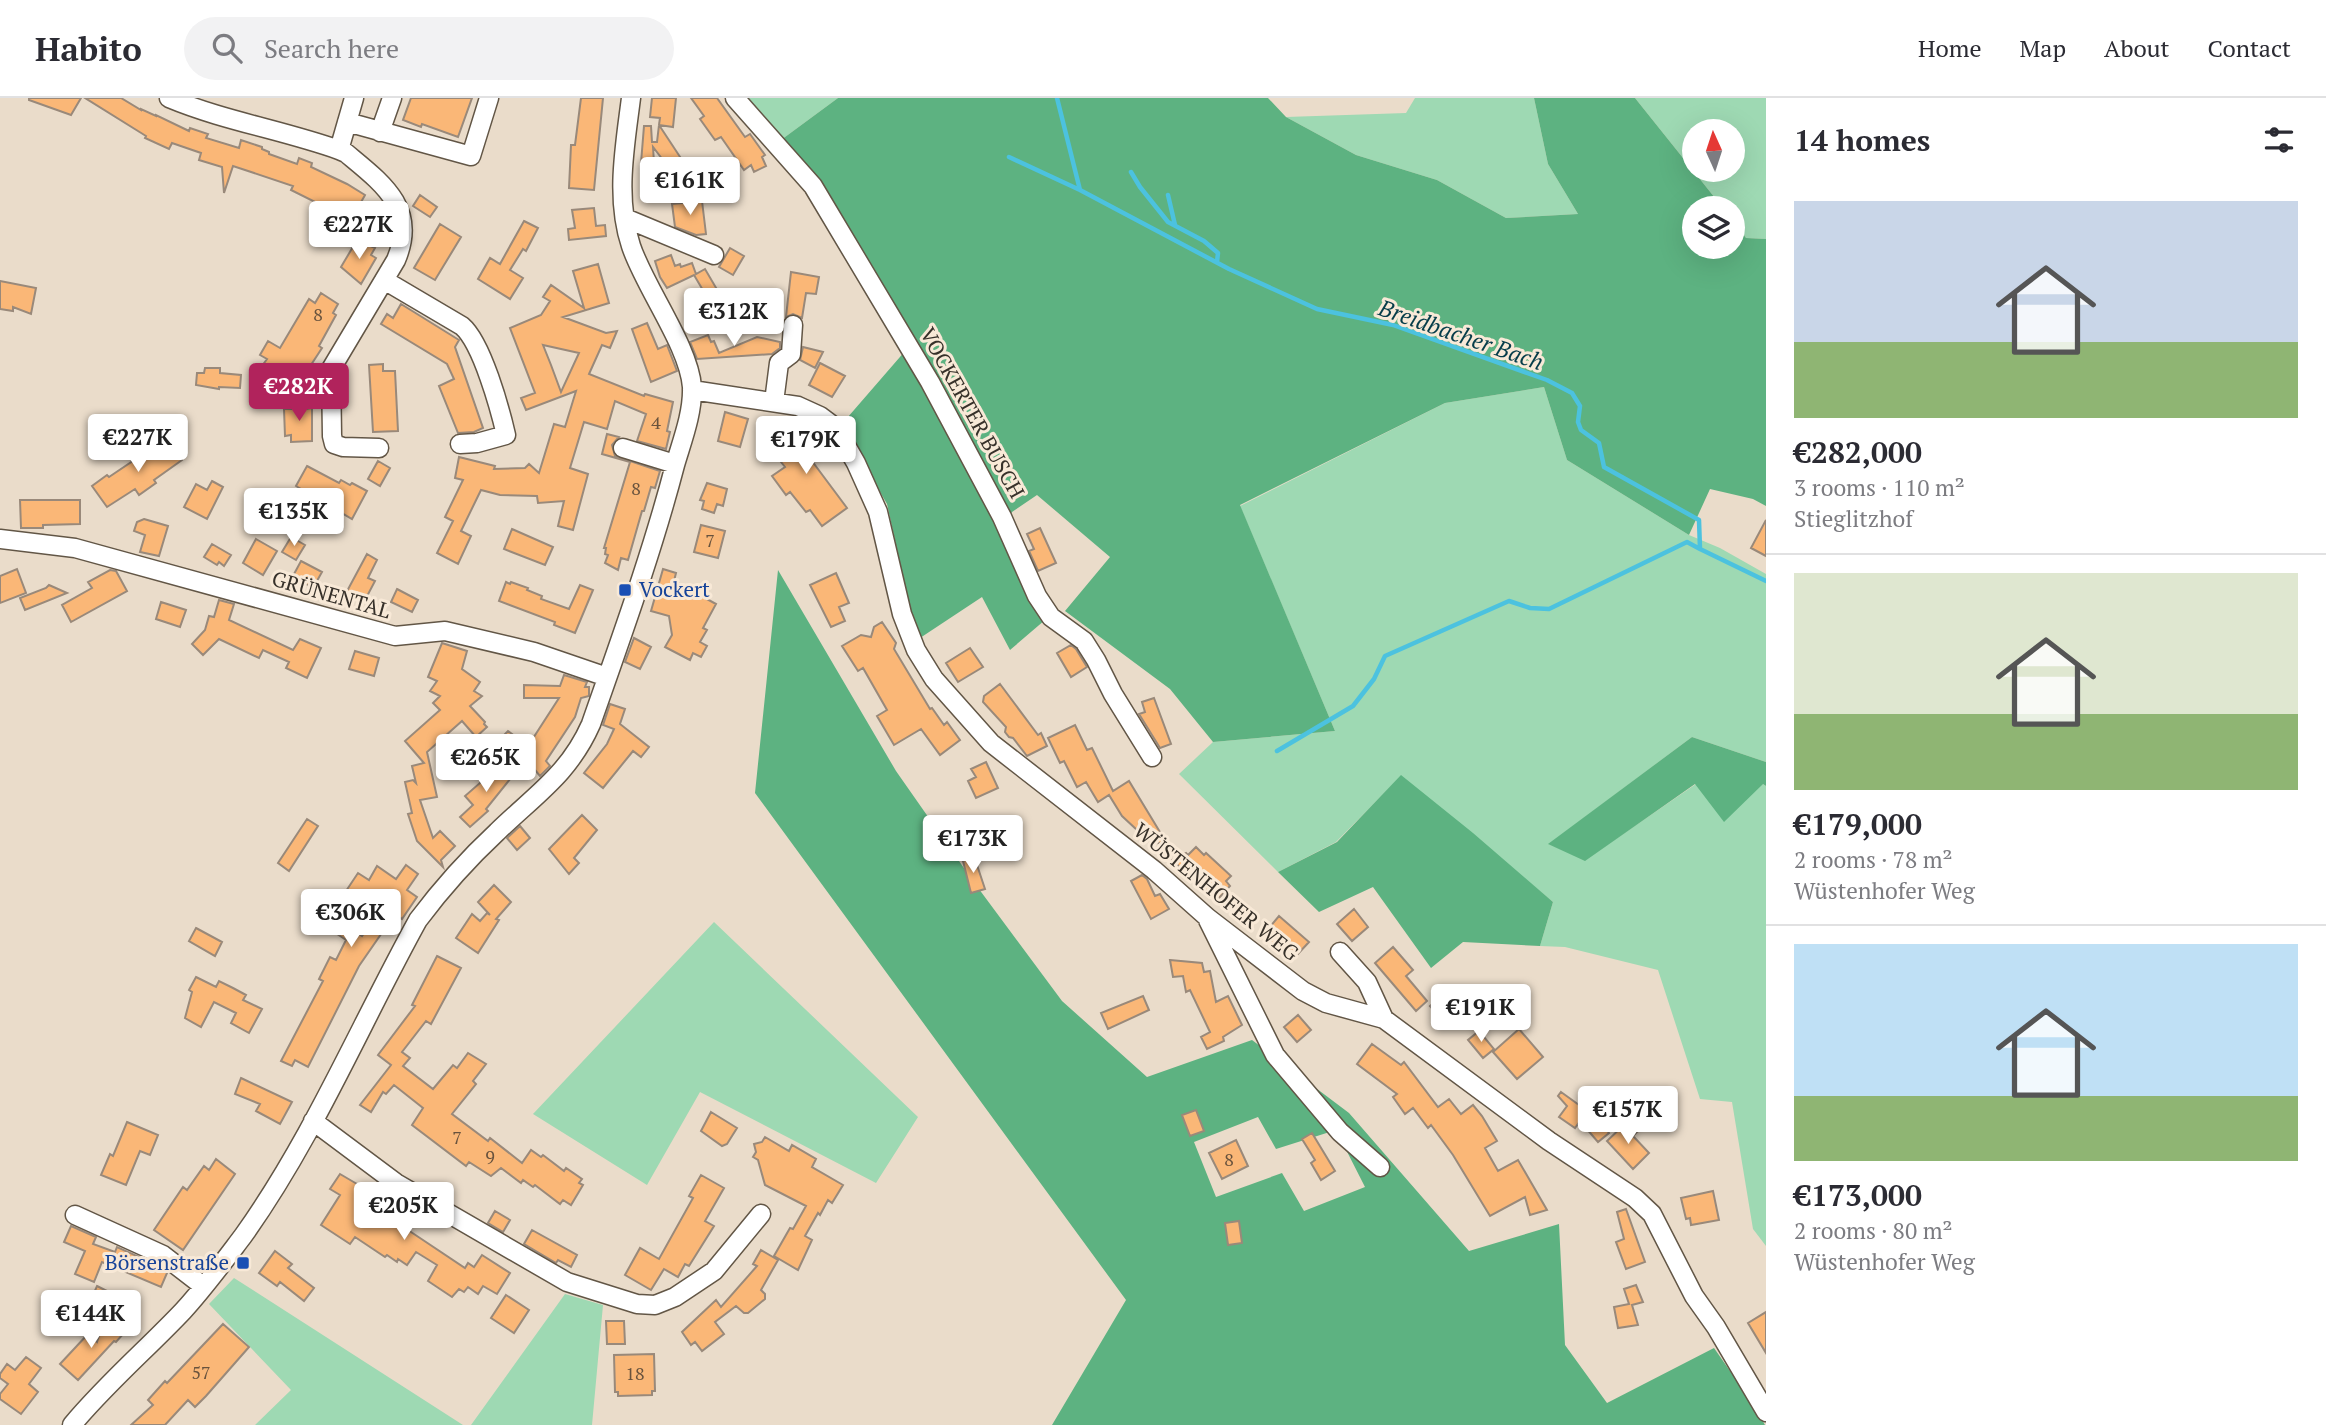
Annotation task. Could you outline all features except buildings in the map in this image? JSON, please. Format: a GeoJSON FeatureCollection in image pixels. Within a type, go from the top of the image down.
{"type":"FeatureCollection","features":[{"type":"Feature","properties":{"kind":"street"},"geometry":{"type":"LineString","coordinates":[[169,98],[191,107],[310,139],[346,153],[383,184],[398,206],[403,223],[401,248],[334,363],[330,378],[334,444],[343,447],[379,448]]}},
{"type":"Feature","properties":{"kind":"street"},"geometry":{"type":"LineString","coordinates":[[339,150],[354,98]]}},
{"type":"Feature","properties":{"kind":"street"},"geometry":{"type":"LineString","coordinates":[[380,132],[392,98]]}},
{"type":"Feature","properties":{"kind":"street"},"geometry":{"type":"LineString","coordinates":[[347,122],[471,156],[489,98]]}},
{"type":"Feature","properties":{"kind":"street"},"geometry":{"type":"LineString","coordinates":[[72,1425],[185,1308],[245,1233],[313,1121],[418,920],[432,901],[475,853],[570,762],[581,747],[660,520],[690,411],[692,390],[682,356],[632,250],[625,218],[624,166],[631,98]]}},
{"type":"Feature","properties":{"kind":"street","name":"VOCKERTER BUSCH"},"geometry":{"type":"LineString","coordinates":[[735,98],[803,174],[835,222],[930,382],[1002,517],[1037,596],[1051,617],[1084,641],[1152,757]]}},
{"type":"Feature","properties":{"kind":"street"},"geometry":{"type":"LineString","coordinates":[[625,218],[714,255]]}},
{"type":"Feature","properties":{"kind":"street"},"geometry":{"type":"LineString","coordinates":[[384,280],[462,326],[470,335],[498,403],[506,435],[477,443],[460,444]]}},
{"type":"Feature","properties":{"kind":"street"},"geometry":{"type":"LineString","coordinates":[[774,402],[779,363],[791,354],[793,325]]}},
{"type":"Feature","properties":{"kind":"street","name":"WÜSTENHOFER WEG"},"geometry":{"type":"LineString","coordinates":[[692,390],[806,409],[836,428],[878,512],[910,637],[934,679],[991,743],[1303,991],[1319,1000],[1384,1019],[1549,1140],[1621,1187],[1652,1214],[1695,1296],[1766,1412]]}},
{"type":"Feature","properties":{"kind":"street"},"geometry":{"type":"LineString","coordinates":[[623,447],[676,464]]}},
{"type":"Feature","properties":{"kind":"street","name":"GRÜNENTAL"},"geometry":{"type":"LineString","coordinates":[[0,539],[75,548],[396,636],[445,631],[556,658],[607,677]]}},
{"type":"Feature","properties":{"kind":"street"},"geometry":{"type":"LineString","coordinates":[[1208,918],[1275,1055],[1340,1132],[1380,1167]]}},
{"type":"Feature","properties":{"kind":"street"},"geometry":{"type":"LineString","coordinates":[[1340,952],[1367,982],[1384,1019]]}},
{"type":"Feature","properties":{"kind":"street"},"geometry":{"type":"LineString","coordinates":[[313,1121],[396,1183],[547,1271],[567,1282],[637,1304],[654,1305],[675,1297],[714,1271],[761,1214]]}},
{"type":"Feature","properties":{"kind":"street"},"geometry":{"type":"LineString","coordinates":[[75,1215],[163,1255],[203,1286]]}},
{"type":"Feature","properties":{"kind":"green space"},"geometry":{"type":"Polygon","coordinates":[[[743,98],[838,98],[781,140],[743,98]]]}},
{"type":"Feature","properties":{"kind":"green space"},"geometry":{"type":"Polygon","coordinates":[[[838,98],[1268,98],[1286,117],[1356,155],[1437,180],[1506,218],[1578,214],[1548,164],[1534,98],[1635,98],[1682,157],[1682,182],[1702,182],[1713,196],[1682,196],[1682,259],[1745,259],[1745,237],[1766,239],[1766,506],[1753,499],[1710,489],[1689,535],[1567,460],[1544,387],[1445,403],[1240,505],[1335,731],[1213,742],[1170,689],[1065,611],[1110,557],[1037,495],[1012,512],[1000,529],[1045,620],[1010,650],[982,597],[917,640],[887,504],[841,425],[906,350],[781,140],[838,98]]]}},
{"type":"Feature","properties":{"kind":"green space"},"geometry":{"type":"Polygon","coordinates":[[[1415,98],[1534,98],[1548,164],[1578,214],[1506,218],[1437,180],[1356,155],[1286,117],[1406,113],[1415,98]]]}},
{"type":"Feature","properties":{"kind":"green space"},"geometry":{"type":"Polygon","coordinates":[[[1635,98],[1766,98],[1766,239],[1746,238],[1745,196],[1713,196],[1702,182],[1745,182],[1745,119],[1682,119],[1682,157],[1635,98]]]}},
{"type":"Feature","properties":{"kind":"green space"},"geometry":{"type":"Polygon","coordinates":[[[1544,387],[1567,460],[1689,535],[1720,548],[1766,574],[1766,762],[1692,737],[1549,844],[1585,860],[1696,784],[1766,786],[1766,1246],[1753,1229],[1732,1102],[1700,1099],[1658,970],[1565,947],[1540,946],[1553,902],[1401,776],[1336,842],[1278,872],[1179,774],[1213,742],[1335,731],[1240,506],[1445,403],[1544,387]]]}},
{"type":"Feature","properties":{"kind":"green space"},"geometry":{"type":"Polygon","coordinates":[[[778,570],[896,771],[973,881],[1062,1001],[1147,1077],[1252,1040],[1349,1113],[1469,1251],[1559,1224],[1565,1345],[1607,1403],[1714,1348],[1765,1425],[1052,1425],[1126,1300],[755,793],[778,570]],[[1258,1117],[1194,1142],[1216,1197],[1282,1173],[1304,1211],[1365,1187],[1336,1130],[1276,1149],[1258,1117]]]}},
{"type":"Feature","properties":{"kind":"green space"},"geometry":{"type":"Polygon","coordinates":[[[1692,737],[1766,762],[1766,786],[1763,784],[1724,822],[1695,784],[1585,861],[1548,844],[1692,737]]]}},
{"type":"Feature","properties":{"kind":"green space"},"geometry":{"type":"Polygon","coordinates":[[[1401,775],[1553,902],[1540,946],[1463,942],[1431,968],[1373,887],[1319,912],[1278,872],[1337,842],[1401,775]]]}},
{"type":"Feature","properties":{"kind":"green space"},"geometry":{"type":"Polygon","coordinates":[[[714,922],[918,1117],[876,1183],[700,1092],[647,1185],[533,1114],[714,922]]]}},
{"type":"Feature","properties":{"kind":"green space"},"geometry":{"type":"Polygon","coordinates":[[[234,1278],[463,1425],[255,1425],[291,1390],[209,1304],[234,1278]]]}},
{"type":"Feature","properties":{"kind":"green space"},"geometry":{"type":"Polygon","coordinates":[[[565,1294],[603,1305],[592,1425],[471,1425],[565,1294]]]}},
{"type":"Feature","properties":{"kind":"waterway","name":"Breidbacher Bach"},"geometry":{"type":"LineString","coordinates":[[1057,98],[1080,190],[1229,269],[1317,309],[1393,325],[1547,380],[1572,393],[1580,406],[1578,422],[1581,430],[1599,443],[1604,467],[1699,520],[1700,549],[1766,581]]}},
{"type":"Feature","properties":{"kind":"waterway"},"geometry":{"type":"LineString","coordinates":[[1009,157],[1080,190]]}},
{"type":"Feature","properties":{"kind":"waterway"},"geometry":{"type":"LineString","coordinates":[[1131,172],[1168,222],[1204,241],[1218,253],[1217,262]]}},
{"type":"Feature","properties":{"kind":"waterway"},"geometry":{"type":"LineString","coordinates":[[1168,195],[1175,225]]}},
{"type":"Feature","properties":{"kind":"waterway"},"geometry":{"type":"LineString","coordinates":[[1277,751],[1353,706],[1374,679],[1385,656],[1509,601],[1530,608],[1549,609],[1687,542],[1700,549]]}},
{"type":"Feature","properties":{"kind":"place","name":"Vockert"},"geometry":{"type":"Point","coordinates":[625,590]}},
{"type":"Feature","properties":{"kind":"place","name":"Börsenstraße"},"geometry":{"type":"Point","coordinates":[243,1263]}}]}
